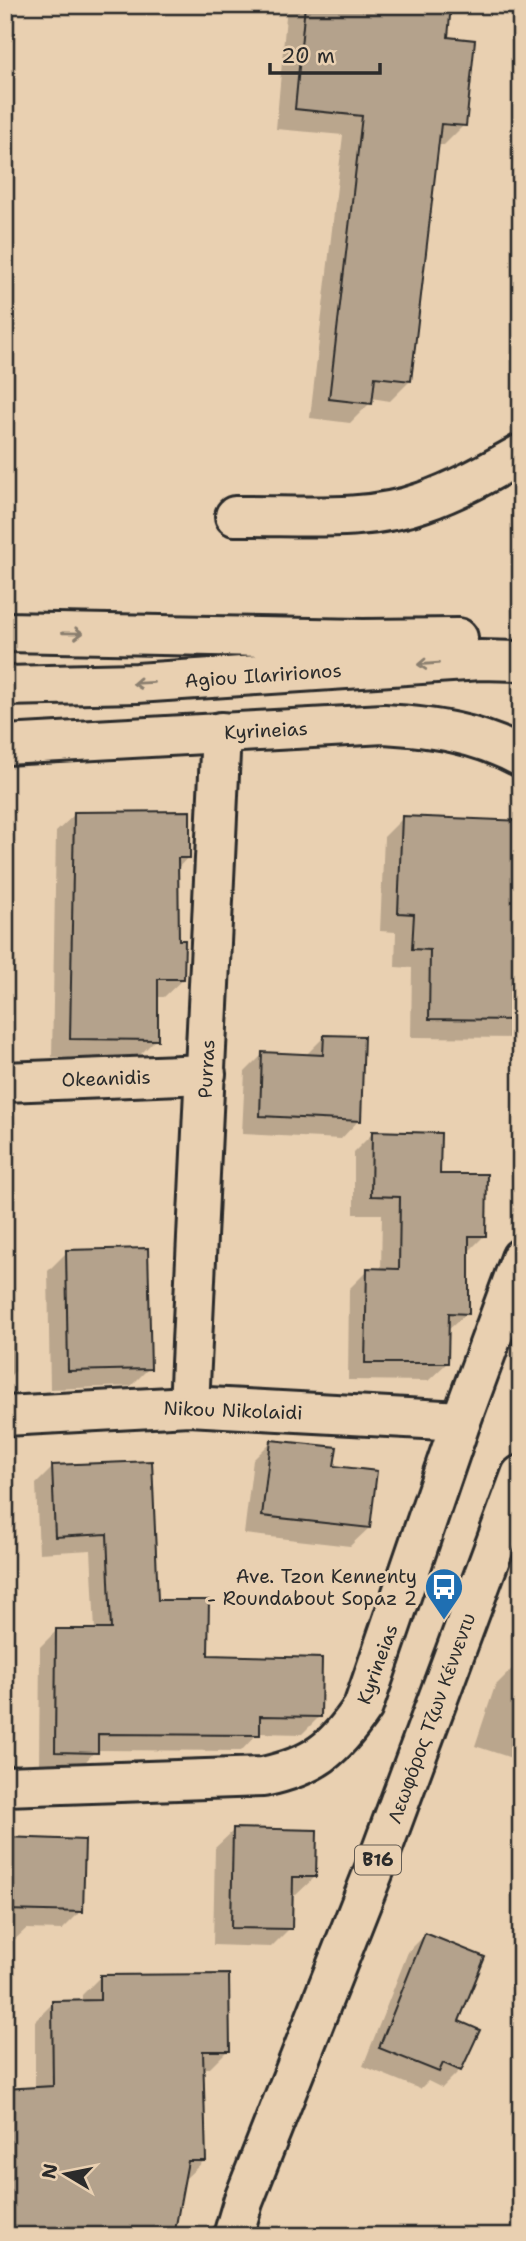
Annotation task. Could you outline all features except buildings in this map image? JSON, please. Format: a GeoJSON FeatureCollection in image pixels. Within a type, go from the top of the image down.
{"type":"FeatureCollection","features":[{"type":"Feature","properties":{"kind":"street"},"geometry":{"type":"LineString","coordinates":[[235,516],[368,514],[422,503],[467,484],[521,454]]}},
{"type":"Feature","properties":{"kind":"street","name":"Agiou Ilaririonos"},"geometry":{"type":"LineString","coordinates":[[5,632],[363,639],[521,637]]}},
{"type":"Feature","properties":{"kind":"street","name":"Agiou Ilaririonos"},"geometry":{"type":"LineString","coordinates":[[5,686],[136,683],[481,660],[521,661]]}},
{"type":"Feature","properties":{"kind":"street","name":"Kyrineias"},"geometry":{"type":"LineString","coordinates":[[5,745],[384,724],[447,729],[478,738],[521,757]]}},
{"type":"Feature","properties":{"kind":"street","name":"Purras"},"geometry":{"type":"LineString","coordinates":[[189,1406],[221,732]]}},
{"type":"Feature","properties":{"kind":"street","name":"Okeanidis"},"geometry":{"type":"LineString","coordinates":[[5,1082],[206,1074]]}},
{"type":"Feature","properties":{"kind":"street","name":"Kyrineias"},"geometry":{"type":"LineString","coordinates":[[5,1786],[263,1777],[301,1768],[322,1756],[343,1737],[363,1707],[461,1421],[521,1258]]}},
{"type":"Feature","properties":{"kind":"street","name":"Nikou Nikolaidi"},"geometry":{"type":"LineString","coordinates":[[5,1416],[189,1406],[461,1421]]}},
{"type":"Feature","properties":{"kind":"street","name":"Λεωφόρος Τζων Κέννεντυ"},"geometry":{"type":"LineString","coordinates":[[233,2236],[243,2202],[373,1875],[520,1481]]}},
{"type":"Feature","properties":{"kind":"place","name":"Ave. Tzon Kennenty - Roundabout Sopaz 2"},"geometry":{"type":"Point","coordinates":[444,1621]}}]}
